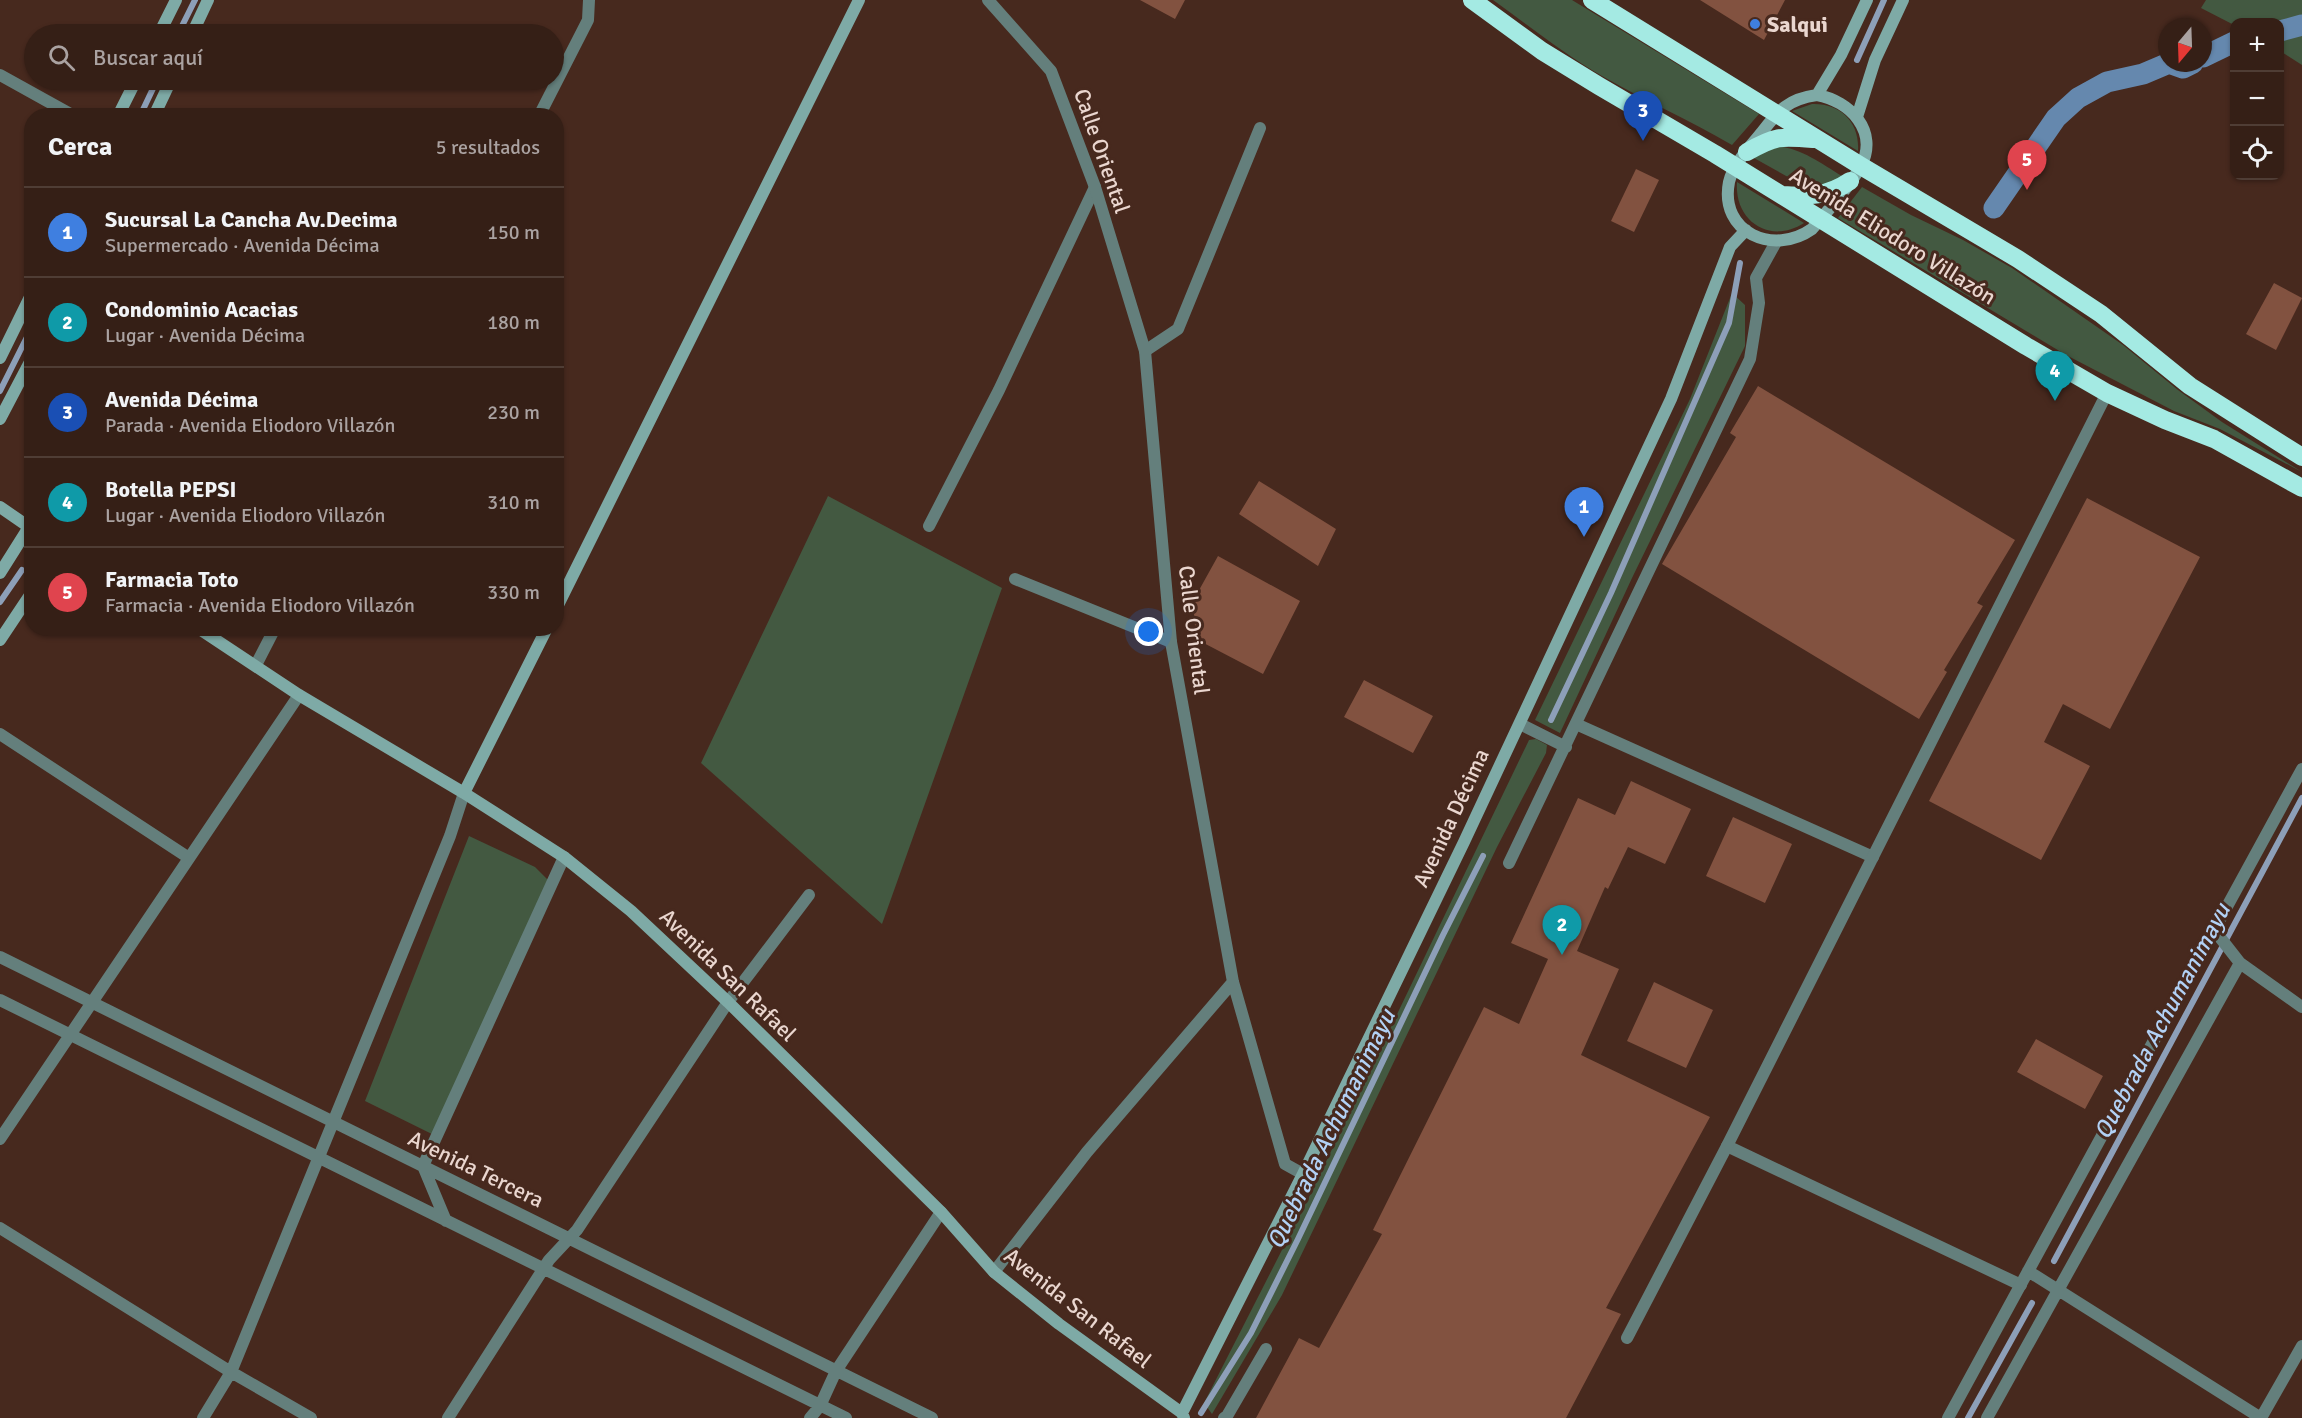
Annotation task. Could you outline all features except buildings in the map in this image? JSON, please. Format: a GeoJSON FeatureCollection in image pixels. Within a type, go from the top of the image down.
{"type":"FeatureCollection","features":[{"type":"Feature","properties":{"kind":"highway","name":"Avenida Eliodoro Villazón"},"geometry":{"type":"LineString","coordinates":[[1472,0],[1542,51],[2026,346],[2107,393],[2165,420],[2214,439],[2302,488]]}},
{"type":"Feature","properties":{"kind":"highway","name":"Avenida Eliodoro Villazón"},"geometry":{"type":"LineString","coordinates":[[1592,0],[1861,166],[2018,259],[2101,314],[2190,386],[2302,457]]}},
{"type":"Feature","properties":{"kind":"highway"},"geometry":{"type":"LineString","coordinates":[[1747,152],[1771,138],[1791,136],[1818,139]]}},
{"type":"Feature","properties":{"kind":"highway"},"geometry":{"type":"LineString","coordinates":[[1781,195],[1805,197],[1822,194],[1836,190],[1850,181]]}},
{"type":"Feature","properties":{"kind":"street"},"geometry":{"type":"LineString","coordinates":[[164,24],[176,0]]}},
{"type":"Feature","properties":{"kind":"street"},"geometry":{"type":"LineString","coordinates":[[197,24],[208,0]]}},
{"type":"Feature","properties":{"kind":"street"},"geometry":{"type":"LineString","coordinates":[[564,67],[588,20],[589,0]]}},
{"type":"Feature","properties":{"kind":"street"},"geometry":{"type":"LineString","coordinates":[[564,593],[858,0]]}},
{"type":"Feature","properties":{"kind":"street","name":"Calle Oriental"},"geometry":{"type":"LineString","coordinates":[[988,0],[1051,71],[1095,187],[1145,351],[1171,642],[1233,982],[1285,1164],[1303,1174]]}},
{"type":"Feature","properties":{"kind":"street"},"geometry":{"type":"LineString","coordinates":[[1817,95],[1841,55],[1867,0]]}},
{"type":"Feature","properties":{"kind":"street"},"geometry":{"type":"LineString","coordinates":[[1857,117],[1875,60],[1903,0]]}},
{"type":"Feature","properties":{"kind":"street"},"geometry":{"type":"LineString","coordinates":[[0,75],[24,88]]}},
{"type":"Feature","properties":{"kind":"street"},"geometry":{"type":"LineString","coordinates":[[27,90],[60,108]]}},
{"type":"Feature","properties":{"kind":"street"},"geometry":{"type":"LineString","coordinates":[[122,108],[131,90]]}},
{"type":"Feature","properties":{"kind":"street"},"geometry":{"type":"LineString","coordinates":[[157,108],[166,90]]}},
{"type":"Feature","properties":{"kind":"street"},"geometry":{"type":"LineString","coordinates":[[543,108],[552,90]]}},
{"type":"Feature","properties":{"kind":"street"},"geometry":{"type":"LineString","coordinates":[[1817,95],[1833,98],[1846,105],[1857,117],[1866,141],[1861,166],[1812,230],[1802,237],[1776,242],[1764,240],[1746,230],[1732,212],[1728,197],[1729,181],[1735,167],[1747,152],[1776,114],[1788,103],[1802,97],[1817,95]]}},
{"type":"Feature","properties":{"kind":"street"},"geometry":{"type":"LineString","coordinates":[[1145,351],[1178,329],[1260,128]]}},
{"type":"Feature","properties":{"kind":"street"},"geometry":{"type":"LineString","coordinates":[[929,526],[999,390],[1095,187]]}},
{"type":"Feature","properties":{"kind":"street","name":"Avenida Décima"},"geometry":{"type":"LineString","coordinates":[[1183,1416],[1303,1174],[1520,723],[1671,399],[1730,247],[1746,230]]}},
{"type":"Feature","properties":{"kind":"street"},"geometry":{"type":"LineString","coordinates":[[1509,864],[1750,358],[1758,303],[1756,278],[1776,242]]}},
{"type":"Feature","properties":{"kind":"street"},"geometry":{"type":"LineString","coordinates":[[0,358],[24,309]]}},
{"type":"Feature","properties":{"kind":"street"},"geometry":{"type":"LineString","coordinates":[[0,419],[24,373]]}},
{"type":"Feature","properties":{"kind":"street"},"geometry":{"type":"LineString","coordinates":[[1627,1338],[1727,1146],[2107,393]]}},
{"type":"Feature","properties":{"kind":"street"},"geometry":{"type":"LineString","coordinates":[[0,507],[24,524]]}},
{"type":"Feature","properties":{"kind":"street"},"geometry":{"type":"LineString","coordinates":[[0,573],[24,537]]}},
{"type":"Feature","properties":{"kind":"street"},"geometry":{"type":"LineString","coordinates":[[1015,579],[1171,642]]}},
{"type":"Feature","properties":{"kind":"street"},"geometry":{"type":"LineString","coordinates":[[0,640],[24,604]]}},
{"type":"Feature","properties":{"kind":"street","name":"Avenida San Rafael"},"geometry":{"type":"LineString","coordinates":[[211,636],[299,695],[464,793],[564,857],[631,911],[728,1002],[942,1212],[994,1272],[1059,1324],[1183,1416]]}},
{"type":"Feature","properties":{"kind":"street"},"geometry":{"type":"LineString","coordinates":[[256,665],[271,636]]}},
{"type":"Feature","properties":{"kind":"street"},"geometry":{"type":"LineString","coordinates":[[203,1418],[231,1371],[450,836],[464,793],[543,636]]}},
{"type":"Feature","properties":{"kind":"street"},"geometry":{"type":"LineString","coordinates":[[0,1139],[299,695]]}},
{"type":"Feature","properties":{"kind":"street"},"geometry":{"type":"LineString","coordinates":[[1520,723],[1566,747]]}},
{"type":"Feature","properties":{"kind":"street"},"geometry":{"type":"LineString","coordinates":[[1576,724],[1873,857]]}},
{"type":"Feature","properties":{"kind":"street"},"geometry":{"type":"LineString","coordinates":[[0,734],[189,858]]}},
{"type":"Feature","properties":{"kind":"street"},"geometry":{"type":"LineString","coordinates":[[1948,1418],[2217,934],[2302,769]]}},
{"type":"Feature","properties":{"kind":"street"},"geometry":{"type":"LineString","coordinates":[[446,1221],[423,1166],[564,857]]}},
{"type":"Feature","properties":{"kind":"street"},"geometry":{"type":"LineString","coordinates":[[447,1418],[544,1269],[578,1230],[728,1002],[809,895]]}},
{"type":"Feature","properties":{"kind":"street"},"geometry":{"type":"LineString","coordinates":[[2217,934],[2240,963],[2302,1007]]}},
{"type":"Feature","properties":{"kind":"street","name":"Avenida Tercera"},"geometry":{"type":"LineString","coordinates":[[0,957],[932,1418]]}},
{"type":"Feature","properties":{"kind":"street"},"geometry":{"type":"LineString","coordinates":[[1988,1418],[2240,963]]}},
{"type":"Feature","properties":{"kind":"street"},"geometry":{"type":"LineString","coordinates":[[994,1272],[1087,1152],[1233,982]]}},
{"type":"Feature","properties":{"kind":"street"},"geometry":{"type":"LineString","coordinates":[[0,1000],[846,1418]]}},
{"type":"Feature","properties":{"kind":"street"},"geometry":{"type":"LineString","coordinates":[[1727,1146],[2021,1285]]}},
{"type":"Feature","properties":{"kind":"street"},"geometry":{"type":"LineString","coordinates":[[810,1418],[820,1406],[836,1371],[942,1212]]}},
{"type":"Feature","properties":{"kind":"street"},"geometry":{"type":"LineString","coordinates":[[0,1228],[311,1418]]}},
{"type":"Feature","properties":{"kind":"street"},"geometry":{"type":"LineString","coordinates":[[2028,1271],[2261,1418],[2302,1346]]}},
{"type":"Feature","properties":{"kind":"street"},"geometry":{"type":"LineString","coordinates":[[1224,1418],[1266,1348]]}},
{"type":"Feature","properties":{"kind":"green space"},"geometry":{"type":"Polygon","coordinates":[[[1493,0],[1572,0],[1759,114],[1732,145],[1588,67],[1493,0]]]}},
{"type":"Feature","properties":{"kind":"green space"},"geometry":{"type":"Polygon","coordinates":[[[2206,0],[2302,0],[2302,65],[2284,54],[2284,18],[2230,18],[2230,23],[2201,8],[2206,0]]]}},
{"type":"Feature","properties":{"kind":"green space"},"geometry":{"type":"Polygon","coordinates":[[[1812,104],[1831,107],[1846,116],[1856,131],[1858,151],[1792,111],[1812,104]]]}},
{"type":"Feature","properties":{"kind":"green space"},"geometry":{"type":"Polygon","coordinates":[[[1774,146],[1792,149],[1842,176],[1837,183],[1806,187],[1754,158],[1774,146]]]}},
{"type":"Feature","properties":{"kind":"green space"},"geometry":{"type":"Polygon","coordinates":[[[1737,182],[1804,223],[1779,231],[1767,230],[1757,225],[1741,208],[1737,182]]]}},
{"type":"Feature","properties":{"kind":"green space"},"geometry":{"type":"Polygon","coordinates":[[[1862,187],[2012,268],[2123,345],[2222,422],[2302,472],[2220,429],[2174,411],[2066,355],[1838,218],[1862,187]]]}},
{"type":"Feature","properties":{"kind":"green space"},"geometry":{"type":"Polygon","coordinates":[[[1732,293],[1745,305],[1745,346],[1632,578],[1560,733],[1535,720],[1690,399],[1732,293]]]}},
{"type":"Feature","properties":{"kind":"green space"},"geometry":{"type":"Polygon","coordinates":[[[828,496],[1002,588],[882,924],[701,763],[828,496]]]}},
{"type":"Feature","properties":{"kind":"green space"},"geometry":{"type":"Polygon","coordinates":[[[1536,739],[1547,745],[1546,753],[1497,847],[1282,1295],[1212,1414],[1204,1403],[1310,1195],[1529,740],[1536,739]]]}},
{"type":"Feature","properties":{"kind":"green space"},"geometry":{"type":"Polygon","coordinates":[[[469,836],[535,867],[554,886],[440,1138],[365,1101],[469,836]]]}},
{"type":"Feature","properties":{"kind":"waterway"},"geometry":{"type":"LineString","coordinates":[[183,24],[195,0]]}},
{"type":"Feature","properties":{"kind":"waterway","name":"Quebrada Achumanimayu"},"geometry":{"type":"LineString","coordinates":[[1857,60],[1884,0]]}},
{"type":"Feature","properties":{"kind":"waterway"},"geometry":{"type":"LineString","coordinates":[[2284,30],[2302,25]]}},
{"type":"Feature","properties":{"kind":"waterway"},"geometry":{"type":"LineString","coordinates":[[2212,53],[2230,44]]}},
{"type":"Feature","properties":{"kind":"waterway"},"geometry":{"type":"LineString","coordinates":[[1994,208],[2056,118],[2078,98],[2107,82],[2143,74],[2158,68]]}},
{"type":"Feature","properties":{"kind":"waterway"},"geometry":{"type":"LineString","coordinates":[[144,108],[152,90]]}},
{"type":"Feature","properties":{"kind":"waterway","name":"Quebrada Achumanimayu"},"geometry":{"type":"LineString","coordinates":[[1551,720],[1611,593],[1729,323],[1740,263]]}},
{"type":"Feature","properties":{"kind":"waterway"},"geometry":{"type":"LineString","coordinates":[[0,391],[24,343]]}},
{"type":"Feature","properties":{"kind":"waterway"},"geometry":{"type":"LineString","coordinates":[[0,602],[22,570]]}},
{"type":"Feature","properties":{"kind":"waterway","name":"Quebrada Achumanimayu"},"geometry":{"type":"LineString","coordinates":[[2054,1261],[2302,798]]}},
{"type":"Feature","properties":{"kind":"waterway","name":"Quebrada Achumanimayu"},"geometry":{"type":"LineString","coordinates":[[1201,1413],[1251,1333],[1483,856]]}},
{"type":"Feature","properties":{"kind":"waterway","name":"Quebrada Achumanimayu"},"geometry":{"type":"LineString","coordinates":[[1968,1418],[2032,1303]]}},
{"type":"Feature","properties":{"kind":"place","name":"Salqui"},"geometry":{"type":"Point","coordinates":[1755,24]}},
{"type":"Feature","properties":{"kind":"place","name":"Avenida Décima"},"geometry":{"type":"Point","coordinates":[1643,141]}},
{"type":"Feature","properties":{"kind":"place","name":"Farmacia Toto"},"geometry":{"type":"Point","coordinates":[2027,190]}},
{"type":"Feature","properties":{"kind":"place","name":"Botella PEPSI"},"geometry":{"type":"Point","coordinates":[2055,401]}},
{"type":"Feature","properties":{"kind":"place","name":"Sucursal La Cancha Av.Decima"},"geometry":{"type":"Point","coordinates":[1584,537]}},
{"type":"Feature","properties":{"kind":"place","name":"Condominio Acacias"},"geometry":{"type":"Point","coordinates":[1562,955]}}]}
